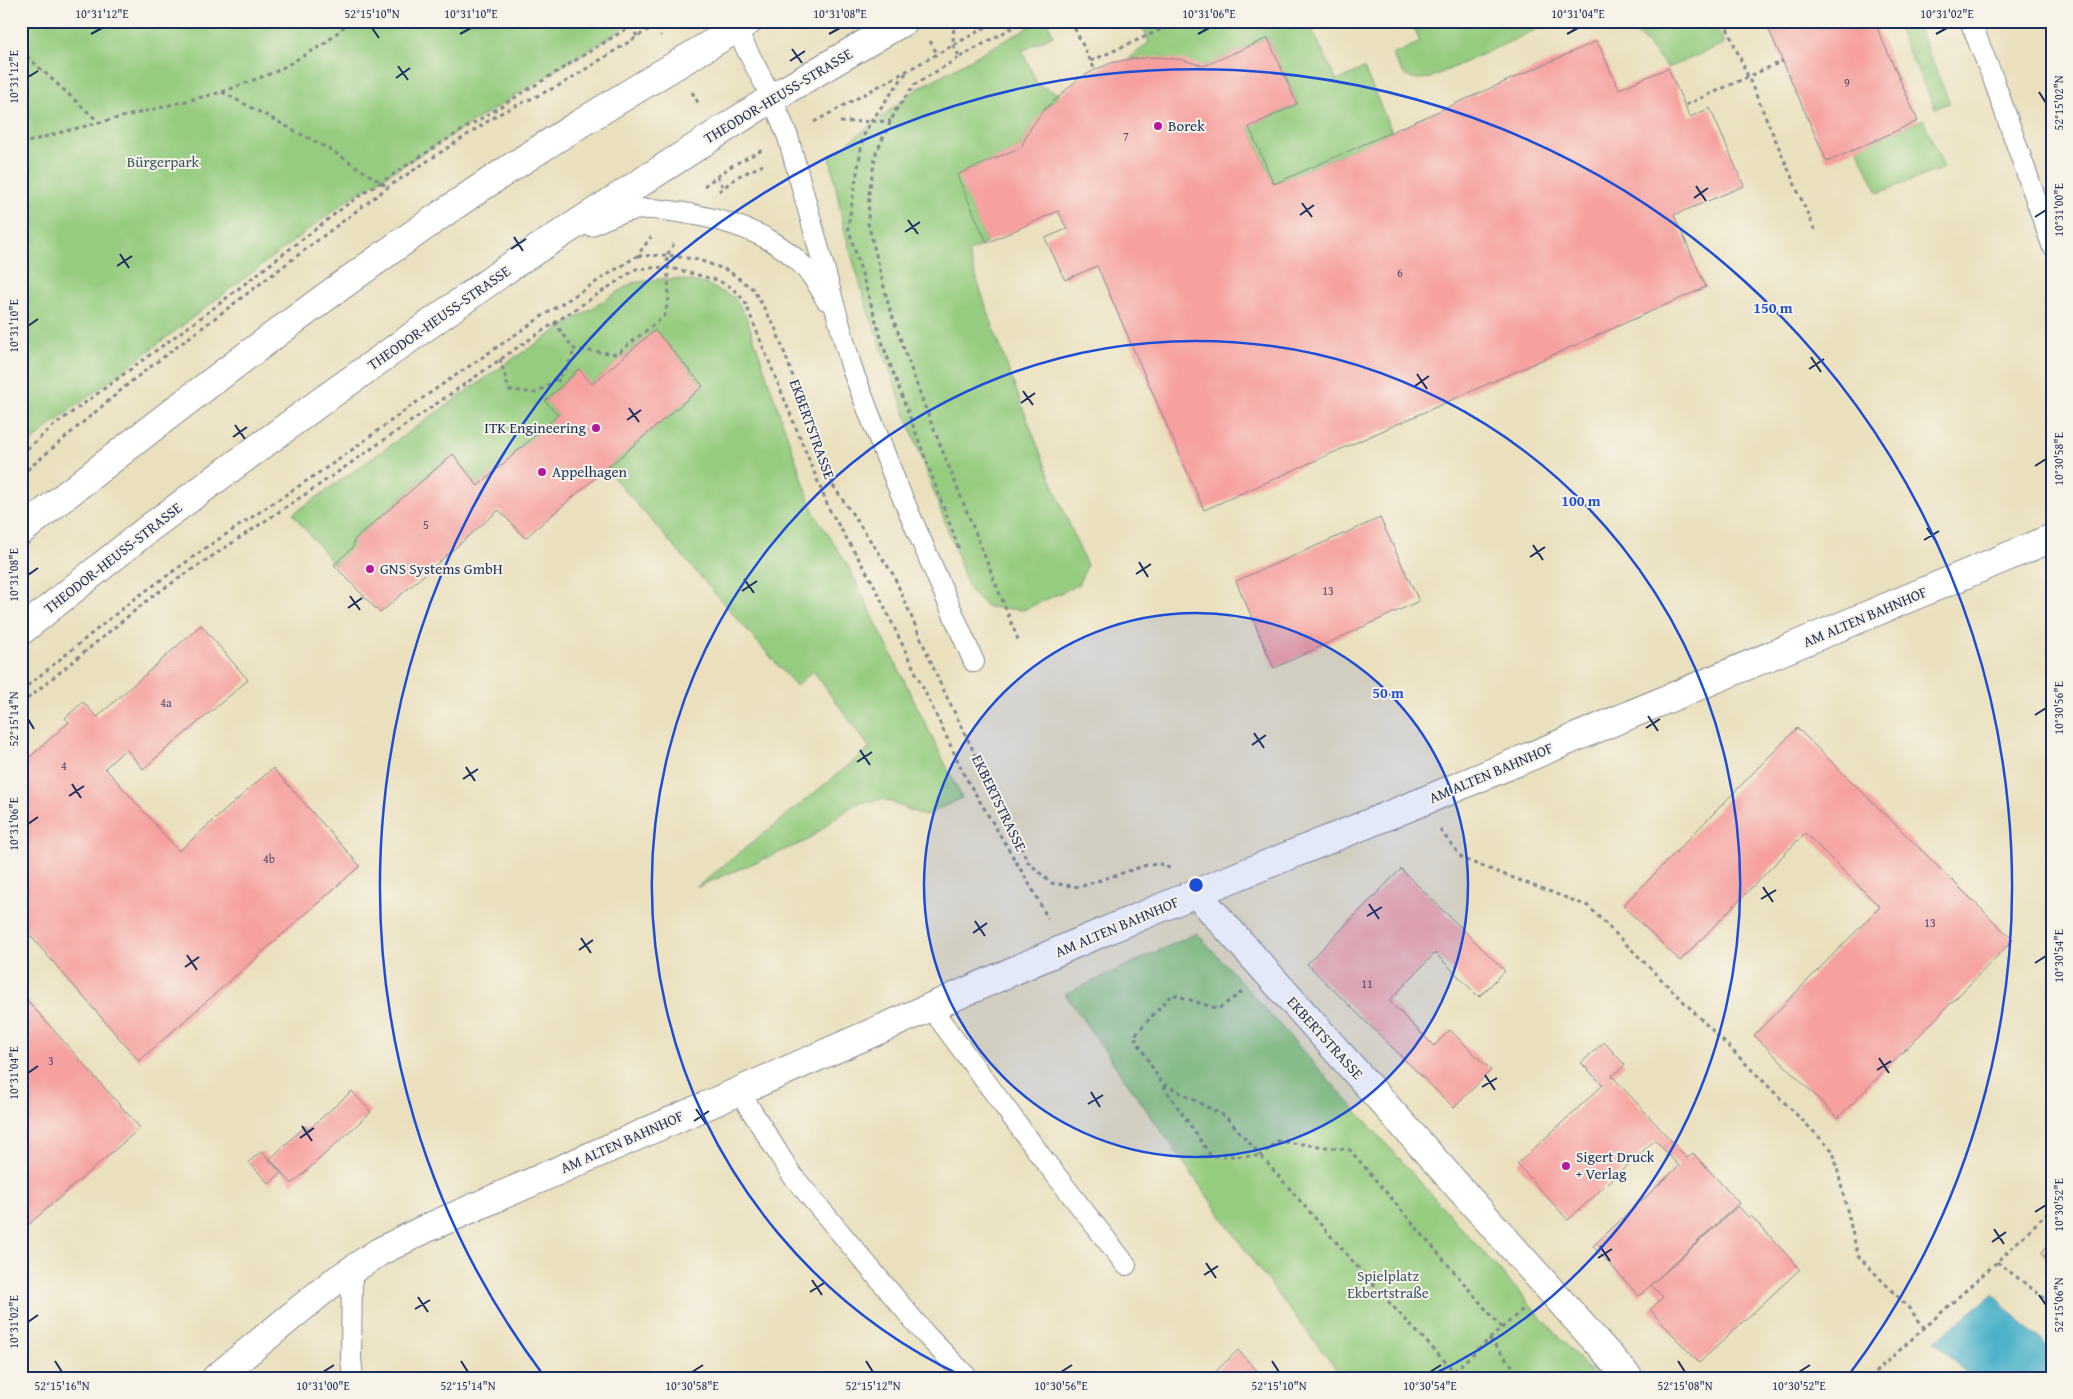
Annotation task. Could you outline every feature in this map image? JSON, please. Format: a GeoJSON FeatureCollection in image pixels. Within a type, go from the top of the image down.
{"type":"FeatureCollection","features":[{"type":"Feature","properties":{"kind":"street","name":"THEODOR-HEUSS-STRASSE"},"geometry":{"type":"LineString","coordinates":[[21,631],[148,529],[319,403],[511,266],[772,98],[904,21]]}},
{"type":"Feature","properties":{"kind":"street"},"geometry":{"type":"LineString","coordinates":[[21,531],[98,469],[268,339],[436,218],[676,63],[742,25]]}},
{"type":"Feature","properties":{"kind":"street","name":"AM ALTEN BAHNHOF"},"geometry":{"type":"LineString","coordinates":[[216,1378],[331,1284],[379,1252],[425,1228],[1063,949],[1419,803],[2052,538]]}},
{"type":"Feature","properties":{"kind":"street","name":"EKBERTSTRASSE"},"geometry":{"type":"LineString","coordinates":[[1196,893],[1629,1378]]}},
{"type":"Feature","properties":{"kind":"lane"},"geometry":{"type":"LineString","coordinates":[[1970,21],[1994,80],[2052,245]]}},
{"type":"Feature","properties":{"kind":"lane"},"geometry":{"type":"LineString","coordinates":[[742,25],[788,136],[852,369]]}},
{"type":"Feature","properties":{"kind":"lane"},"geometry":{"type":"LineString","coordinates":[[511,266],[608,216],[647,208],[719,219],[760,235],[784,248],[804,266],[819,284],[897,484],[974,662]]}},
{"type":"Feature","properties":{"kind":"lane"},"geometry":{"type":"LineString","coordinates":[[931,1008],[1044,1160],[1126,1265]]}},
{"type":"Feature","properties":{"kind":"lane"},"geometry":{"type":"LineString","coordinates":[[739,1091],[792,1175],[926,1335],[968,1378]]}},
{"type":"Feature","properties":{"kind":"lane"},"geometry":{"type":"LineString","coordinates":[[352,1270],[352,1378]]}},
{"type":"Feature","properties":{"kind":"path"},"geometry":{"type":"LineString","coordinates":[[21,144],[222,92],[275,72],[326,43],[350,21]]}},
{"type":"Feature","properties":{"kind":"path"},"geometry":{"type":"LineString","coordinates":[[21,454],[52,427],[211,310],[348,203],[640,21]]}},
{"type":"Feature","properties":{"kind":"path"},"geometry":{"type":"LineString","coordinates":[[653,21],[654,26]]}},
{"type":"Feature","properties":{"kind":"path"},"geometry":{"type":"LineString","coordinates":[[21,475],[133,380],[388,187],[499,114],[562,84],[662,21]]}},
{"type":"Feature","properties":{"kind":"path"},"geometry":{"type":"LineString","coordinates":[[954,21],[953,45],[960,57]]}},
{"type":"Feature","properties":{"kind":"path"},"geometry":{"type":"LineString","coordinates":[[733,166],[997,21]]}},
{"type":"Feature","properties":{"kind":"path"},"geometry":{"type":"LineString","coordinates":[[1018,642],[923,402],[889,307],[868,223],[868,192],[876,153],[896,110],[914,86],[942,66],[1024,21]]}},
{"type":"Feature","properties":{"kind":"path"},"geometry":{"type":"LineString","coordinates":[[1071,21],[1095,70]]}},
{"type":"Feature","properties":{"kind":"path"},"geometry":{"type":"LineString","coordinates":[[1091,61],[1180,21]]}},
{"type":"Feature","properties":{"kind":"path"},"geometry":{"type":"LineString","coordinates":[[1724,21],[1814,230]]}},
{"type":"Feature","properties":{"kind":"path"},"geometry":{"type":"LineString","coordinates":[[631,26],[637,36]]}},
{"type":"Feature","properties":{"kind":"path"},"geometry":{"type":"LineString","coordinates":[[21,51],[100,123]]}},
{"type":"Feature","properties":{"kind":"path"},"geometry":{"type":"LineString","coordinates":[[1686,105],[1783,61]]}},
{"type":"Feature","properties":{"kind":"path"},"geometry":{"type":"LineString","coordinates":[[908,70],[871,121],[863,137],[848,227],[884,348],[962,555]]}},
{"type":"Feature","properties":{"kind":"path"},"geometry":{"type":"LineString","coordinates":[[222,92],[331,150],[388,187]]}},
{"type":"Feature","properties":{"kind":"path"},"geometry":{"type":"LineString","coordinates":[[840,122],[891,121]]}},
{"type":"Feature","properties":{"kind":"path"},"geometry":{"type":"LineString","coordinates":[[717,192],[723,186],[763,165]]}},
{"type":"Feature","properties":{"kind":"path"},"geometry":{"type":"LineString","coordinates":[[717,176],[723,186]]}},
{"type":"Feature","properties":{"kind":"path"},"geometry":{"type":"LineString","coordinates":[[554,322],[574,348],[617,354],[664,316],[669,298],[667,256],[681,234]]}},
{"type":"Feature","properties":{"kind":"path","name":"EKBERTSTRASSE"},"geometry":{"type":"LineString","coordinates":[[21,691],[133,600],[210,545],[338,460],[412,406],[544,315],[638,256],[667,256],[699,260],[729,271],[753,288],[775,327],[832,484],[893,574],[940,683],[1028,862],[1051,882],[1079,887],[1147,865],[1163,864],[1196,893]]}},
{"type":"Feature","properties":{"kind":"path"},"geometry":{"type":"LineString","coordinates":[[21,704],[154,595],[330,477],[554,322],[636,268],[667,267],[716,280],[732,287],[744,300],[829,509],[873,583],[966,778],[1034,892],[1063,949]]}},
{"type":"Feature","properties":{"kind":"path"},"geometry":{"type":"LineString","coordinates":[[500,359],[510,390],[536,393],[557,379],[570,364],[574,348]]}},
{"type":"Feature","properties":{"kind":"path"},"geometry":{"type":"LineString","coordinates":[[557,379],[562,384]]}},
{"type":"Feature","properties":{"kind":"path"},"geometry":{"type":"LineString","coordinates":[[1419,803],[1463,859],[1588,906],[1834,1152],[1858,1256],[1908,1307],[1924,1327]]}},
{"type":"Feature","properties":{"kind":"path"},"geometry":{"type":"LineString","coordinates":[[1268,974],[1218,1009],[1172,994],[1134,1036],[1162,1084],[1211,1156],[1261,1156],[1277,1141],[1350,1150],[1502,1328]]}},
{"type":"Feature","properties":{"kind":"path"},"geometry":{"type":"LineString","coordinates":[[1162,1084],[1226,1117],[1384,1297],[1454,1371],[1547,1287]]}},
{"type":"Feature","properties":{"kind":"path"},"geometry":{"type":"LineString","coordinates":[[1869,1378],[1997,1262],[2052,1208]]}},
{"type":"Feature","properties":{"kind":"path"},"geometry":{"type":"LineString","coordinates":[[1997,1262],[2052,1304]]}},
{"type":"Feature","properties":{"kind":"path"},"geometry":{"type":"LineString","coordinates":[[1489,1339],[1523,1378]]}},
{"type":"Feature","properties":{"kind":"green space","name":"Bürgerpark"},"geometry":{"type":"Polygon","coordinates":[[[21,21],[635,21],[349,199],[51,425],[21,451],[21,21]]]}},
{"type":"Feature","properties":{"kind":"green space"},"geometry":{"type":"Polygon","coordinates":[[[1040,21],[1047,21],[1053,35],[1022,51],[1038,85],[1060,94],[1044,110],[1032,126],[1021,147],[958,175],[987,243],[968,252],[981,292],[1024,410],[1087,566],[1078,585],[1023,610],[988,607],[970,591],[866,305],[844,229],[830,157],[917,89],[1040,21]]]}},
{"type":"Feature","properties":{"kind":"green space"},"geometry":{"type":"Polygon","coordinates":[[[1140,21],[1308,21],[1337,81],[1364,68],[1392,132],[1274,184],[1249,127],[1297,104],[1268,38],[1204,66],[1129,59],[1149,42],[1140,21]]]}},
{"type":"Feature","properties":{"kind":"green space"},"geometry":{"type":"Polygon","coordinates":[[[1411,21],[1555,21],[1430,78],[1415,79],[1410,78],[1403,72],[1392,55],[1420,42],[1411,21]]]}},
{"type":"Feature","properties":{"kind":"green space"},"geometry":{"type":"Polygon","coordinates":[[[1608,21],[1715,21],[1724,44],[1668,68],[1627,25],[1608,21]]]}},
{"type":"Feature","properties":{"kind":"green space"},"geometry":{"type":"Polygon","coordinates":[[[1894,21],[1915,21],[1950,103],[1935,108],[1894,21]]]}},
{"type":"Feature","properties":{"kind":"green space"},"geometry":{"type":"Polygon","coordinates":[[[1923,119],[1944,168],[1878,193],[1857,148],[1923,119]]]}},
{"type":"Feature","properties":{"kind":"green space"},"geometry":{"type":"Polygon","coordinates":[[[659,279],[679,279],[706,284],[735,298],[747,319],[814,513],[847,564],[962,798],[924,816],[883,799],[855,804],[806,841],[697,887],[870,748],[813,671],[796,686],[606,469],[703,386],[655,330],[592,384],[578,369],[545,401],[558,415],[478,486],[452,454],[354,540],[353,547],[334,565],[293,514],[511,360],[573,320],[632,283],[659,279]]]}},
{"type":"Feature","properties":{"kind":"green space","name":"Spielplatz Ekbertstraße"},"geometry":{"type":"Polygon","coordinates":[[[1197,933],[1596,1378],[1343,1378],[1260,1271],[1065,994],[1197,933]]]}},
{"type":"Feature","properties":{"kind":"water"},"geometry":{"type":"Polygon","coordinates":[[[1993,1294],[2052,1352],[2052,1378],[1970,1378],[1935,1341],[1993,1294]]]}},
{"type":"Feature","properties":{"kind":"building"},"geometry":{"type":"Polygon","coordinates":[[[1765,21],[1874,21],[1918,121],[1827,162],[1765,21]]]}},
{"type":"Feature","properties":{"kind":"building"},"geometry":{"type":"Polygon","coordinates":[[[1268,38],[1297,104],[1249,127],[1274,184],[1597,41],[1619,89],[1668,68],[1690,117],[1710,108],[1744,186],[1674,215],[1706,287],[1204,510],[1097,266],[1065,280],[1045,238],[1067,229],[1058,211],[987,243],[957,175],[1021,147],[1032,126],[1044,110],[1078,79],[1095,70],[1111,63],[1129,59],[1158,57],[1183,60],[1204,66],[1268,38]]]}},
{"type":"Feature","properties":{"kind":"building"},"geometry":{"type":"Polygon","coordinates":[[[655,330],[703,386],[525,538],[499,510],[380,613],[334,565],[353,547],[354,540],[453,454],[478,486],[558,415],[545,401],[579,369],[592,384],[655,330]]]}},
{"type":"Feature","properties":{"kind":"building"},"geometry":{"type":"Polygon","coordinates":[[[1380,518],[1419,601],[1274,668],[1236,581],[1380,518]]]}},
{"type":"Feature","properties":{"kind":"building"},"geometry":{"type":"Polygon","coordinates":[[[201,625],[248,680],[143,769],[126,749],[105,768],[179,851],[273,768],[360,866],[139,1061],[21,925],[21,765],[69,722],[65,718],[83,702],[97,717],[201,625]]]}},
{"type":"Feature","properties":{"kind":"building"},"geometry":{"type":"Polygon","coordinates":[[[1797,728],[2013,940],[1838,1118],[1754,1035],[1880,907],[1805,833],[1680,961],[1623,906],[1797,728]]]}},
{"type":"Feature","properties":{"kind":"building"},"geometry":{"type":"Polygon","coordinates":[[[1401,869],[1505,971],[1479,997],[1435,953],[1389,1001],[1434,1046],[1450,1030],[1491,1070],[1454,1108],[1307,964],[1401,869]]]}},
{"type":"Feature","properties":{"kind":"building"},"geometry":{"type":"Polygon","coordinates":[[[21,993],[140,1128],[21,1231],[21,993]]]}},
{"type":"Feature","properties":{"kind":"building"},"geometry":{"type":"Polygon","coordinates":[[[1604,1042],[1625,1065],[1612,1076],[1687,1158],[1693,1153],[1739,1203],[1639,1296],[1593,1246],[1679,1166],[1655,1140],[1568,1220],[1517,1164],[1603,1085],[1581,1063],[1604,1042]]]}},
{"type":"Feature","properties":{"kind":"building"},"geometry":{"type":"Polygon","coordinates":[[[352,1091],[371,1112],[292,1184],[270,1159],[305,1126],[308,1130],[352,1091]]]}},
{"type":"Feature","properties":{"kind":"building"},"geometry":{"type":"Polygon","coordinates":[[[262,1151],[281,1173],[269,1184],[249,1162],[262,1151]]]}},
{"type":"Feature","properties":{"kind":"building"},"geometry":{"type":"Polygon","coordinates":[[[1738,1206],[1749,1218],[1751,1216],[1800,1269],[1699,1363],[1650,1310],[1663,1297],[1651,1285],[1738,1206]]]}},
{"type":"Feature","properties":{"kind":"building"},"geometry":{"type":"Polygon","coordinates":[[[2052,1241],[2052,1264],[2041,1253],[2052,1241]]]}},
{"type":"Feature","properties":{"kind":"building"},"geometry":{"type":"Polygon","coordinates":[[[1238,1350],[1264,1378],[1209,1378],[1238,1350]]]}},
{"type":"Feature","properties":{"kind":"place","name":"Borek"},"geometry":{"type":"Point","coordinates":[1158,126]}},
{"type":"Feature","properties":{"kind":"place","name":"ITK Engineering"},"geometry":{"type":"Point","coordinates":[596,428]}},
{"type":"Feature","properties":{"kind":"place","name":"Appelhagen"},"geometry":{"type":"Point","coordinates":[542,472]}},
{"type":"Feature","properties":{"kind":"place","name":"GNS Systems GmbH"},"geometry":{"type":"Point","coordinates":[370,569]}},
{"type":"Feature","properties":{"kind":"place","name":"Sigert Druck + Verlag"},"geometry":{"type":"Point","coordinates":[1566,1166]}}]}
